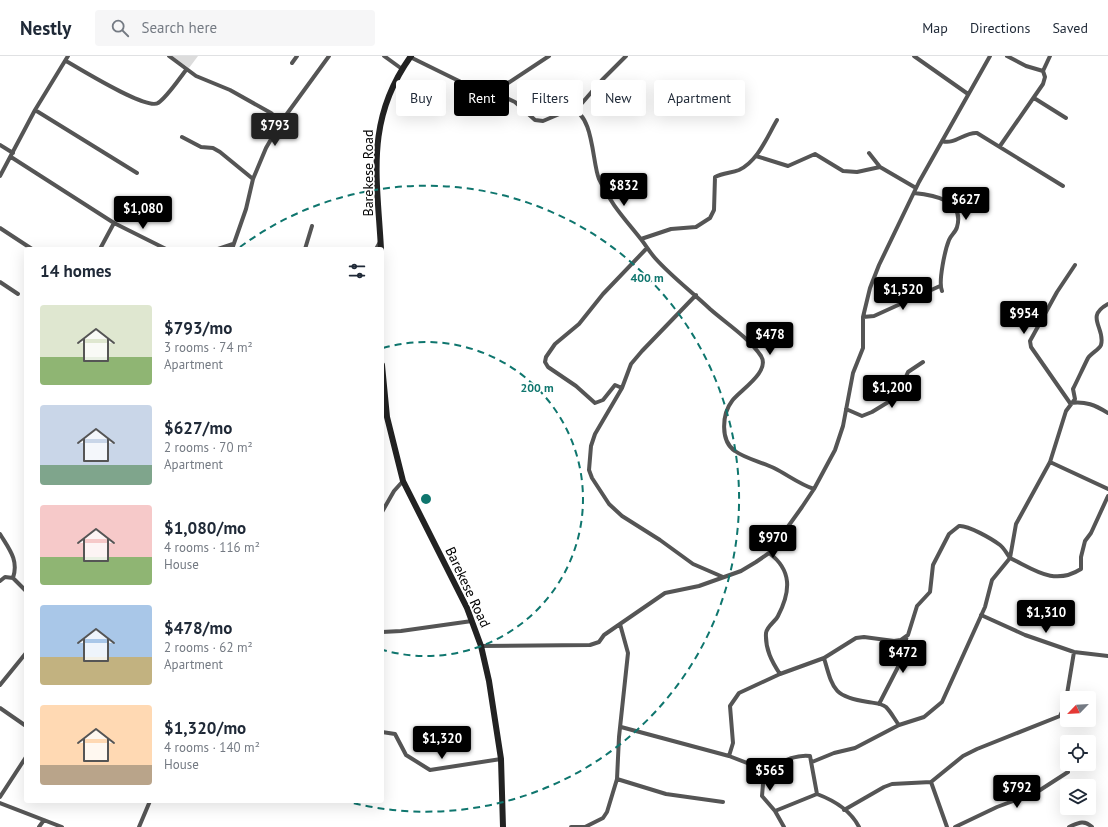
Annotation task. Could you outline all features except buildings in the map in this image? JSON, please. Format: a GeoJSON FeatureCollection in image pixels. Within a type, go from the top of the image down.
{"type":"FeatureCollection","features":[{"type":"Feature","properties":{"kind":"main road","name":"Barekese Road"},"geometry":{"type":"LineString","coordinates":[[381,247],[377,154],[378,135],[387,96],[402,69],[411,57]]}},
{"type":"Feature","properties":{"kind":"main road","name":"Barekese Road"},"geometry":{"type":"LineString","coordinates":[[384,386],[387,417],[403,481],[464,602],[481,646],[489,681],[501,759],[504,827]]}},
{"type":"Feature","properties":{"kind":"street"},"geometry":{"type":"LineString","coordinates":[[0,176],[35,110],[66,62],[68,56]]}},
{"type":"Feature","properties":{"kind":"street"},"geometry":{"type":"LineString","coordinates":[[169,56],[186,70],[207,81],[230,90],[271,113],[281,122]]}},
{"type":"Feature","properties":{"kind":"street"},"geometry":{"type":"LineString","coordinates":[[292,63],[297,56]]}},
{"type":"Feature","properties":{"kind":"street"},"geometry":{"type":"LineString","coordinates":[[232,247],[246,209],[253,180],[266,148],[281,122],[329,56]]}},
{"type":"Feature","properties":{"kind":"street"},"geometry":{"type":"LineString","coordinates":[[384,56],[402,69]]}},
{"type":"Feature","properties":{"kind":"street"},"geometry":{"type":"LineString","coordinates":[[509,83],[549,56]]}},
{"type":"Feature","properties":{"kind":"street"},"geometry":{"type":"LineString","coordinates":[[583,102],[626,56]]}},
{"type":"Feature","properties":{"kind":"street"},"geometry":{"type":"LineString","coordinates":[[914,56],[968,94]]}},
{"type":"Feature","properties":{"kind":"street"},"geometry":{"type":"LineString","coordinates":[[481,646],[590,645],[599,642],[604,636],[620,624],[666,593],[699,586],[741,571],[768,553],[814,489],[835,450],[846,409],[853,373],[864,348],[863,318],[870,288],[879,265],[916,188],[990,56]]}},
{"type":"Feature","properties":{"kind":"street"},"geometry":{"type":"LineString","coordinates":[[1007,56],[1026,66],[1043,71]]}},
{"type":"Feature","properties":{"kind":"street"},"geometry":{"type":"LineString","coordinates":[[1000,146],[1043,84],[1045,77],[1043,71],[1050,56]]}},
{"type":"Feature","properties":{"kind":"street"},"geometry":{"type":"LineString","coordinates":[[411,57],[457,80]]}},
{"type":"Feature","properties":{"kind":"street"},"geometry":{"type":"LineString","coordinates":[[66,62],[120,91],[152,104],[159,102],[186,70]]}},
{"type":"Feature","properties":{"kind":"street"},"geometry":{"type":"LineString","coordinates":[[1034,98],[1066,118]]}},
{"type":"Feature","properties":{"kind":"street"},"geometry":{"type":"LineString","coordinates":[[35,110],[137,173]]}},
{"type":"Feature","properties":{"kind":"street"},"geometry":{"type":"LineString","coordinates":[[531,116],[535,120],[543,121],[555,116]]}},
{"type":"Feature","properties":{"kind":"street"},"geometry":{"type":"LineString","coordinates":[[581,116],[592,138],[598,177],[612,204],[655,258],[745,337],[762,357],[763,364],[761,370],[749,387],[732,402],[728,411],[724,430],[725,439],[735,451],[775,468],[804,486],[814,489]]}},
{"type":"Feature","properties":{"kind":"street"},"geometry":{"type":"LineString","coordinates":[[641,239],[664,230],[696,227],[710,218],[714,210],[715,177],[722,173],[739,170],[756,156],[778,120]]}},
{"type":"Feature","properties":{"kind":"street"},"geometry":{"type":"LineString","coordinates":[[942,141],[952,142],[971,132],[977,133],[1063,186]]}},
{"type":"Feature","properties":{"kind":"street"},"geometry":{"type":"LineString","coordinates":[[182,137],[201,147],[213,148],[220,152],[253,180]]}},
{"type":"Feature","properties":{"kind":"street"},"geometry":{"type":"LineString","coordinates":[[0,145],[12,155],[114,223],[162,247]]}},
{"type":"Feature","properties":{"kind":"street"},"geometry":{"type":"LineString","coordinates":[[869,153],[880,167],[916,188]]}},
{"type":"Feature","properties":{"kind":"street"},"geometry":{"type":"LineString","coordinates":[[756,156],[788,166],[815,154],[842,171],[857,172],[880,167]]}},
{"type":"Feature","properties":{"kind":"street"},"geometry":{"type":"LineString","coordinates":[[914,193],[944,199],[951,203],[957,213],[957,227],[948,240],[940,286],[942,291]]}},
{"type":"Feature","properties":{"kind":"street"},"geometry":{"type":"LineString","coordinates":[[101,247],[114,223]]}},
{"type":"Feature","properties":{"kind":"street"},"geometry":{"type":"LineString","coordinates":[[306,247],[312,226]]}},
{"type":"Feature","properties":{"kind":"street"},"geometry":{"type":"LineString","coordinates":[[0,228],[29,247]]}},
{"type":"Feature","properties":{"kind":"street"},"geometry":{"type":"LineString","coordinates":[[377,247],[381,241]]}},
{"type":"Feature","properties":{"kind":"street"},"geometry":{"type":"LineString","coordinates":[[224,247],[233,244]]}},
{"type":"Feature","properties":{"kind":"street"},"geometry":{"type":"LineString","coordinates":[[622,388],[615,385],[603,400],[595,403],[576,386],[548,367],[545,362],[546,357],[555,344],[579,324],[603,294],[647,248]]}},
{"type":"Feature","properties":{"kind":"street"},"geometry":{"type":"LineString","coordinates":[[1070,403],[1034,353],[1030,341],[1057,292],[1075,265]]}},
{"type":"Feature","properties":{"kind":"street"},"geometry":{"type":"LineString","coordinates":[[0,282],[18,294]]}},
{"type":"Feature","properties":{"kind":"street"},"geometry":{"type":"LineString","coordinates":[[863,318],[874,316],[940,286]]}},
{"type":"Feature","properties":{"kind":"street"},"geometry":{"type":"LineString","coordinates":[[696,295],[631,364],[622,388],[595,434],[591,446],[589,470],[592,478],[609,504],[622,516],[660,540],[693,564],[723,578]]}},
{"type":"Feature","properties":{"kind":"street"},"geometry":{"type":"LineString","coordinates":[[812,762],[834,753],[855,748],[899,725],[924,717],[942,702],[970,643],[974,628],[985,607],[992,580],[1010,558],[1016,524],[1050,462],[1070,403],[1075,399],[1072,389],[1089,358],[1100,347],[1101,341],[1097,316],[1100,309],[1108,304]]}},
{"type":"Feature","properties":{"kind":"street"},"geometry":{"type":"LineString","coordinates":[[1101,341],[1108,342]]}},
{"type":"Feature","properties":{"kind":"street"},"geometry":{"type":"LineString","coordinates":[[846,409],[862,416],[885,405],[902,386],[908,372],[923,362]]}},
{"type":"Feature","properties":{"kind":"street"},"geometry":{"type":"LineString","coordinates":[[1070,403],[1082,402],[1095,406],[1108,413]]}},
{"type":"Feature","properties":{"kind":"street"},"geometry":{"type":"LineString","coordinates":[[1050,462],[1108,489]]}},
{"type":"Feature","properties":{"kind":"street"},"geometry":{"type":"LineString","coordinates":[[384,508],[394,491],[403,481]]}},
{"type":"Feature","properties":{"kind":"street"},"geometry":{"type":"LineString","coordinates":[[879,704],[898,667],[917,606],[930,592],[933,565],[949,534],[959,526],[966,527],[1001,546],[1010,558],[1055,578],[1065,577],[1074,574],[1081,569],[1081,557],[1085,541],[1091,533],[1108,496]]}},
{"type":"Feature","properties":{"kind":"street"},"geometry":{"type":"LineString","coordinates":[[0,534],[17,567],[13,578]]}},
{"type":"Feature","properties":{"kind":"street"},"geometry":{"type":"LineString","coordinates":[[768,553],[776,558],[789,584],[778,617],[768,628],[766,633],[769,655],[780,674]]}},
{"type":"Feature","properties":{"kind":"street"},"geometry":{"type":"LineString","coordinates":[[0,581],[5,577],[13,578],[24,589]]}},
{"type":"Feature","properties":{"kind":"street"},"geometry":{"type":"LineString","coordinates":[[981,615],[1025,636],[1074,652],[1108,656]]}},
{"type":"Feature","properties":{"kind":"street"},"geometry":{"type":"LineString","coordinates":[[384,632],[401,631],[472,621]]}},
{"type":"Feature","properties":{"kind":"street"},"geometry":{"type":"LineString","coordinates":[[571,827],[585,827],[603,818],[607,812],[617,779],[620,727],[628,653],[620,624]]}},
{"type":"Feature","properties":{"kind":"street"},"geometry":{"type":"LineString","coordinates":[[730,756],[733,743],[730,706],[734,699],[744,690],[780,674],[824,658],[856,638],[864,637],[894,641],[901,640],[908,635]]}},
{"type":"Feature","properties":{"kind":"street"},"geometry":{"type":"LineString","coordinates":[[844,810],[892,784],[931,782],[964,756],[977,749],[1060,716],[1065,706],[1074,652]]}},
{"type":"Feature","properties":{"kind":"street"},"geometry":{"type":"LineString","coordinates":[[0,685],[24,655]]}},
{"type":"Feature","properties":{"kind":"street"},"geometry":{"type":"LineString","coordinates":[[824,658],[831,684],[839,693],[849,699],[879,704],[886,708],[899,725]]}},
{"type":"Feature","properties":{"kind":"street"},"geometry":{"type":"LineString","coordinates":[[0,708],[24,725]]}},
{"type":"Feature","properties":{"kind":"street"},"geometry":{"type":"LineString","coordinates":[[620,727],[730,756],[755,766],[764,772]]}},
{"type":"Feature","properties":{"kind":"street"},"geometry":{"type":"LineString","coordinates":[[384,732],[395,734],[406,755],[430,770],[501,759]]}},
{"type":"Feature","properties":{"kind":"street"},"geometry":{"type":"LineString","coordinates":[[764,772],[798,757],[810,756],[817,794]]}},
{"type":"Feature","properties":{"kind":"street"},"geometry":{"type":"LineString","coordinates":[[0,797],[24,760]]}},
{"type":"Feature","properties":{"kind":"street"},"geometry":{"type":"LineString","coordinates":[[764,772],[762,796],[776,811],[784,827]]}},
{"type":"Feature","properties":{"kind":"street"},"geometry":{"type":"LineString","coordinates":[[955,827],[997,807],[1037,792],[1068,772]]}},
{"type":"Feature","properties":{"kind":"street"},"geometry":{"type":"LineString","coordinates":[[617,779],[666,794],[723,802]]}},
{"type":"Feature","properties":{"kind":"street"},"geometry":{"type":"LineString","coordinates":[[931,782],[947,827]]}},
{"type":"Feature","properties":{"kind":"street"},"geometry":{"type":"LineString","coordinates":[[776,811],[817,794],[834,802],[856,821],[859,827]]}},
{"type":"Feature","properties":{"kind":"street"},"geometry":{"type":"LineString","coordinates":[[0,803],[62,827]]}},
{"type":"Feature","properties":{"kind":"street"},"geometry":{"type":"LineString","coordinates":[[139,827],[149,803]]}},
{"type":"Feature","properties":{"kind":"street"},"geometry":{"type":"LineString","coordinates":[[39,827],[44,820]]}},
{"type":"Feature","properties":{"kind":"street"},"geometry":{"type":"LineString","coordinates":[[1069,827],[1087,822],[1092,827]]}},
{"type":"Feature","properties":{"kind":"shaded area"},"geometry":{"type":"Polygon","coordinates":[[[172,56],[198,56],[189,68],[172,56]]]}}]}
